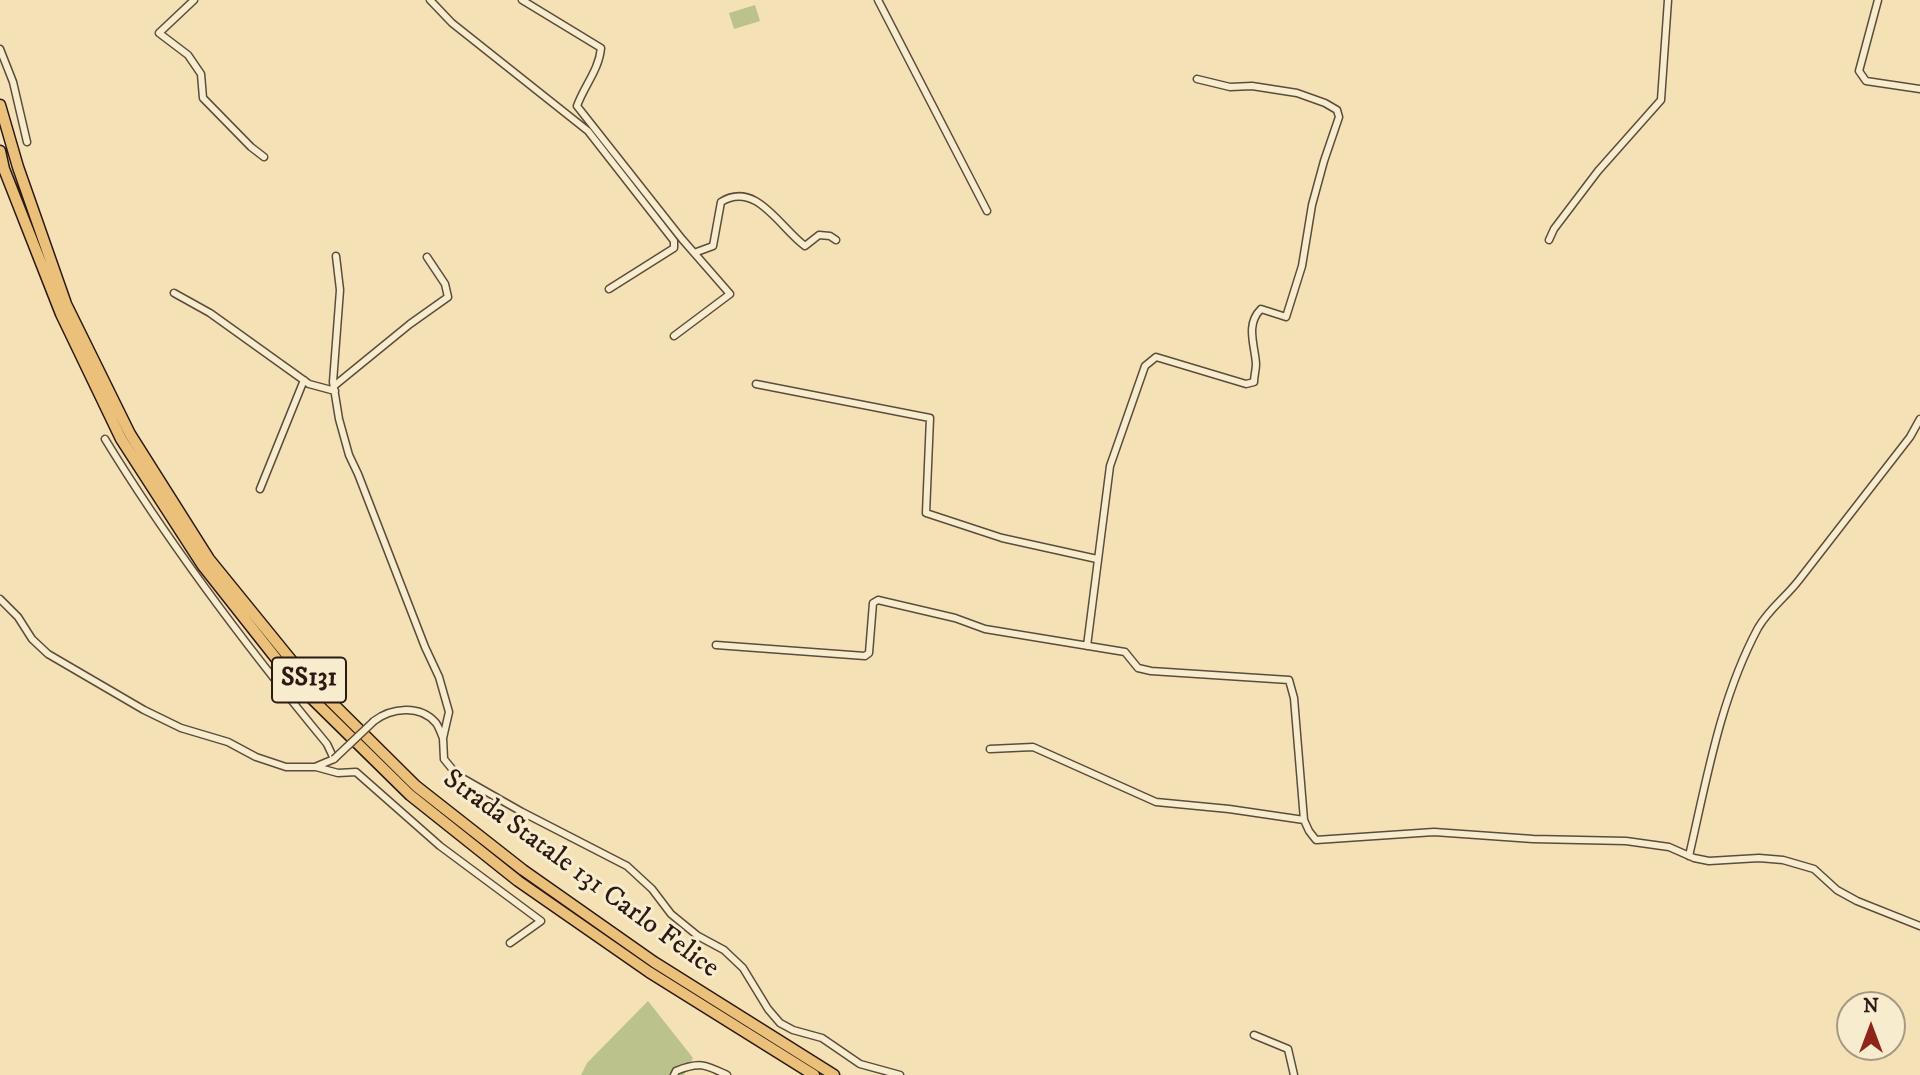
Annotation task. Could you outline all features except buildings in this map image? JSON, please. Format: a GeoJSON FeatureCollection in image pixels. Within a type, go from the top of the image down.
{"type":"FeatureCollection","features":[{"type":"Feature","properties":{"kind":"highway","name":"Strada Statale 131 Carlo Felice"},"geometry":{"type":"LineString","coordinates":[[0,105],[18,167],[66,304],[130,434],[209,559],[300,671],[416,786],[523,870],[654,962],[834,1075]]}},
{"type":"Feature","properties":{"kind":"highway","name":"Strada Statale 131 Carlo Felice"},"geometry":{"type":"LineString","coordinates":[[0,151],[4,169],[61,314],[121,439],[203,566],[293,680],[410,795],[517,881],[649,972],[814,1075]]}},
{"type":"Feature","properties":{"kind":"street"},"geometry":{"type":"LineString","coordinates":[[194,0],[159,33],[188,55],[201,74],[203,98],[264,158]]}},
{"type":"Feature","properties":{"kind":"street"},"geometry":{"type":"LineString","coordinates":[[430,0],[452,23],[588,131],[674,241],[674,248],[609,289]]}},
{"type":"Feature","properties":{"kind":"street"},"geometry":{"type":"LineString","coordinates":[[522,0],[601,48],[600,63],[583,88],[577,106],[730,294],[674,337]]}},
{"type":"Feature","properties":{"kind":"street"},"geometry":{"type":"LineString","coordinates":[[878,0],[987,211]]}},
{"type":"Feature","properties":{"kind":"street"},"geometry":{"type":"LineString","coordinates":[[1549,240],[1554,229],[1598,171],[1661,100],[1668,0]]}},
{"type":"Feature","properties":{"kind":"street"},"geometry":{"type":"LineString","coordinates":[[1878,0],[1859,71],[1866,80],[1920,89]]}},
{"type":"Feature","properties":{"kind":"street"},"geometry":{"type":"LineString","coordinates":[[0,49],[13,82],[27,142]]}},
{"type":"Feature","properties":{"kind":"street"},"geometry":{"type":"LineString","coordinates":[[1087,646],[1110,466],[1145,366],[1156,357],[1246,384],[1254,382],[1256,365],[1251,329],[1261,309],[1286,317],[1302,266],[1312,205],[1339,117],[1337,110],[1325,103],[1297,93],[1252,86],[1230,87],[1197,79]]}},
{"type":"Feature","properties":{"kind":"street"},"geometry":{"type":"LineString","coordinates":[[694,253],[713,246],[721,202],[731,196],[751,198],[762,204],[805,246],[819,236],[830,236],[836,240]]}},
{"type":"Feature","properties":{"kind":"street"},"geometry":{"type":"LineString","coordinates":[[336,256],[340,290],[334,389],[339,419],[349,455],[439,677],[449,712],[443,738],[444,759],[457,775],[517,810],[627,866],[652,889],[671,914],[698,936],[724,950],[743,968],[768,1009],[780,1023],[793,1030],[822,1038],[860,1064],[900,1075]]}},
{"type":"Feature","properties":{"kind":"street"},"geometry":{"type":"LineString","coordinates":[[334,389],[410,324],[448,297],[445,284],[427,257]]}},
{"type":"Feature","properties":{"kind":"street"},"geometry":{"type":"LineString","coordinates":[[174,293],[210,313],[309,384],[334,389]]}},
{"type":"Feature","properties":{"kind":"street"},"geometry":{"type":"LineString","coordinates":[[260,489],[304,380]]}},
{"type":"Feature","properties":{"kind":"street"},"geometry":{"type":"LineString","coordinates":[[756,384],[930,418],[926,513],[1002,538],[1097,559]]}},
{"type":"Feature","properties":{"kind":"street"},"geometry":{"type":"LineString","coordinates":[[1689,856],[1719,724],[1737,673],[1758,629],[1767,614],[1794,586],[1865,496],[1910,437],[1920,419]]}},
{"type":"Feature","properties":{"kind":"street"},"geometry":{"type":"LineString","coordinates":[[105,439],[188,567],[253,654],[327,744],[334,759]]}},
{"type":"Feature","properties":{"kind":"street"},"geometry":{"type":"LineString","coordinates":[[0,599],[18,617],[32,639],[48,654],[144,710],[181,728],[228,742],[256,757],[286,767],[314,767],[338,773],[356,772],[440,846],[541,921],[510,943]]}},
{"type":"Feature","properties":{"kind":"street"},"geometry":{"type":"LineString","coordinates":[[716,645],[865,656],[869,653],[873,603],[877,600],[955,618],[985,629],[1125,652],[1138,668],[1151,671],[1289,680],[1294,698],[1304,820],[1308,831],[1316,840],[1434,832],[1533,839],[1626,841],[1669,846],[1709,862],[1759,858],[1800,863],[1814,869],[1837,890],[1857,901],[1920,926]]}},
{"type":"Feature","properties":{"kind":"street"},"geometry":{"type":"LineString","coordinates":[[314,767],[334,759],[385,713],[399,710],[419,712],[435,722],[443,738]]}},
{"type":"Feature","properties":{"kind":"street"},"geometry":{"type":"LineString","coordinates":[[990,749],[1033,747],[1156,803],[1229,809],[1304,820]]}},
{"type":"Feature","properties":{"kind":"street"},"geometry":{"type":"LineString","coordinates":[[1254,1035],[1288,1049],[1294,1075]]}},
{"type":"Feature","properties":{"kind":"street"},"geometry":{"type":"LineString","coordinates":[[674,1075],[676,1071],[689,1066],[704,1064],[727,1075]]}},
{"type":"Feature","properties":{"kind":"green space"},"geometry":{"type":"Polygon","coordinates":[[[755,5],[760,21],[734,29],[729,13],[755,5]]]}},
{"type":"Feature","properties":{"kind":"green space"},"geometry":{"type":"Polygon","coordinates":[[[648,1001],[693,1058],[684,1075],[581,1075],[587,1063],[648,1001]]]}}]}
